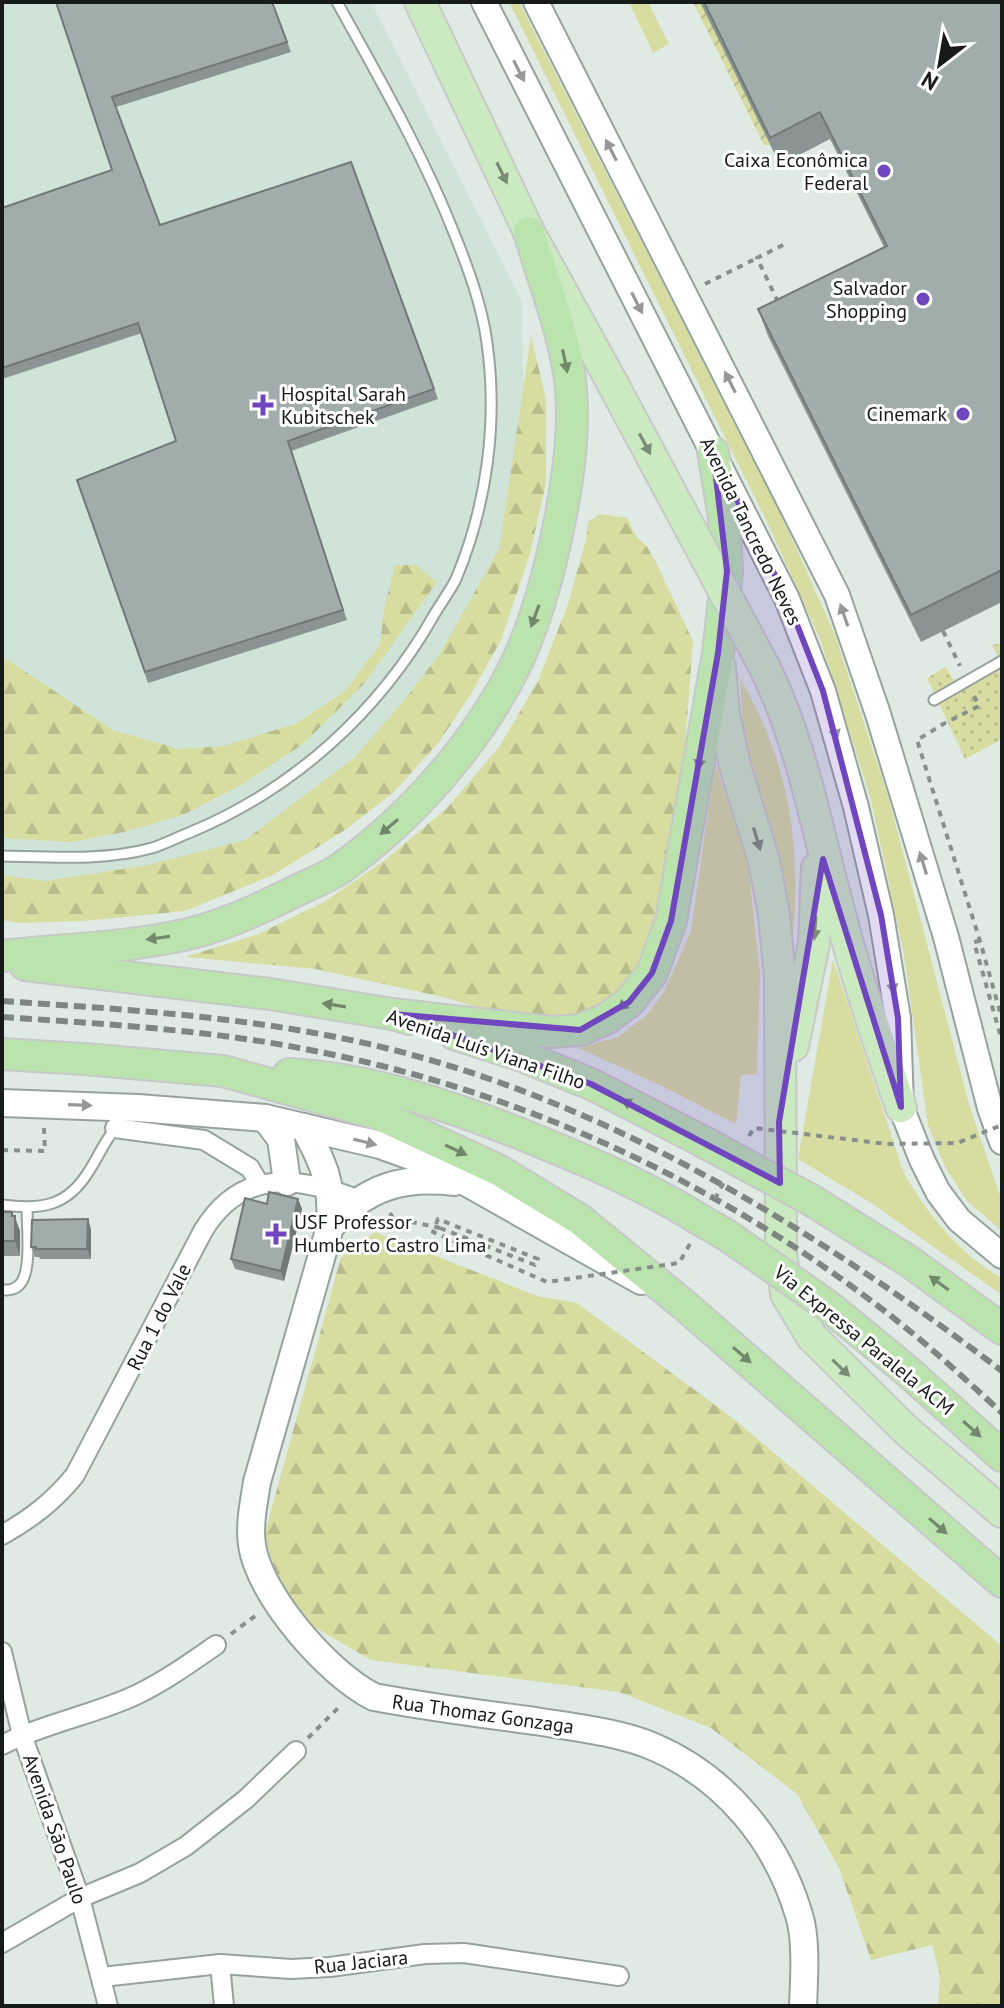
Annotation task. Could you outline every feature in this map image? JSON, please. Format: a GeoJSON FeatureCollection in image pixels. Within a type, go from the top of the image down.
{"type":"FeatureCollection","features":[{"type":"Feature","properties":{"kind":"highway"},"geometry":{"type":"LineString","coordinates":[[2,956],[189,934],[262,908],[337,870],[399,820],[458,756],[492,708],[518,660],[546,581],[563,507],[570,451],[571,389],[558,330],[529,232]]}},
{"type":"Feature","properties":{"kind":"highway"},"geometry":{"type":"LineString","coordinates":[[392,1014],[551,1032],[580,1030],[606,1019],[629,1002],[652,973],[671,921],[718,653],[727,571],[724,518],[713,452]]}},
{"type":"Feature","properties":{"kind":"highway","name":"Avenida Luís Viana Filho"},"geometry":{"type":"LineString","coordinates":[[2,962],[270,994],[392,1014],[522,1056],[591,1084],[811,1200],[910,1262],[1002,1329]]}},
{"type":"Feature","properties":{"kind":"highway"},"geometry":{"type":"LineString","coordinates":[[2,1054],[223,1071],[375,1113],[500,1171],[579,1219],[683,1304],[1002,1582]]}},
{"type":"Feature","properties":{"kind":"highway","name":"Via Expressa Paralela ACM"},"geometry":{"type":"LineString","coordinates":[[223,1071],[303,1075],[379,1087],[431,1102],[588,1160],[677,1206],[770,1264],[828,1306],[905,1369],[1002,1456]]}},
{"type":"Feature","properties":{"kind":"main road"},"geometry":{"type":"LineString","coordinates":[[420,4],[529,232],[783,705],[818,822],[843,927],[901,1107]]}},
{"type":"Feature","properties":{"kind":"main road"},"geometry":{"type":"LineString","coordinates":[[718,653],[724,714],[735,766],[764,861],[774,915],[780,978],[782,1278],[793,1308],[812,1337],[907,1431],[1002,1512]]}},
{"type":"Feature","properties":{"kind":"main road"},"geometry":{"type":"LineString","coordinates":[[779,1122],[814,943],[818,822]]}},
{"type":"Feature","properties":{"kind":"main road"},"geometry":{"type":"LineString","coordinates":[[2,1103],[138,1108],[265,1118],[380,1145],[422,1160],[469,1184],[683,1304]]}},
{"type":"Feature","properties":{"kind":"main road"},"geometry":{"type":"LineString","coordinates":[[265,1118],[281,1139],[287,1182]]}},
{"type":"Feature","properties":{"kind":"main road","name":"Rua Thomaz Gonzaga"},"geometry":{"type":"LineString","coordinates":[[304,1127],[326,1170],[331,1190],[330,1227],[257,1482],[252,1545],[260,1573],[301,1634],[357,1689],[374,1697],[580,1728],[653,1746],[705,1775],[746,1813],[778,1862],[800,1918],[803,2006]]}},
{"type":"Feature","properties":{"kind":"main road"},"geometry":{"type":"LineString","coordinates":[[330,1227],[347,1208],[369,1194],[417,1181],[469,1184]]}},
{"type":"Feature","properties":{"kind":"street","name":"Avenida Tancredo Neves"},"geometry":{"type":"LineString","coordinates":[[484,2],[787,599],[831,720],[856,807],[881,915],[898,1018],[901,1107],[938,1192],[959,1220],[1002,1256]]}},
{"type":"Feature","properties":{"kind":"street"},"geometry":{"type":"LineString","coordinates":[[536,2],[837,595],[878,714],[942,922],[990,1108],[1002,1142]]}},
{"type":"Feature","properties":{"kind":"street"},"geometry":{"type":"LineString","coordinates":[[115,1128],[204,1140],[250,1168],[260,1185]]}},
{"type":"Feature","properties":{"kind":"street","name":"Rua 1 do Vale"},"geometry":{"type":"LineString","coordinates":[[2,1535],[38,1514],[75,1475],[214,1213],[236,1195],[260,1185],[287,1182],[369,1194]]}},
{"type":"Feature","properties":{"kind":"street"},"geometry":{"type":"LineString","coordinates":[[2,1744],[136,1695],[179,1671],[216,1645]]}},
{"type":"Feature","properties":{"kind":"street","name":"Avenida São Paulo"},"geometry":{"type":"LineString","coordinates":[[2,1652],[22,1735],[80,1898],[108,2006]]}},
{"type":"Feature","properties":{"kind":"street"},"geometry":{"type":"LineString","coordinates":[[2,1943],[80,1898],[140,1873],[186,1846],[236,1808],[296,1751]]}},
{"type":"Feature","properties":{"kind":"street","name":"Rua Jaciara"},"geometry":{"type":"LineString","coordinates":[[102,1977],[220,1964],[291,1969],[425,1954],[464,1953],[619,1976]]}},
{"type":"Feature","properties":{"kind":"street"},"geometry":{"type":"LineString","coordinates":[[220,1964],[224,2006]]}},
{"type":"Feature","properties":{"kind":"lane"},"geometry":{"type":"LineString","coordinates":[[2,856],[78,858],[152,848],[265,795],[333,741],[384,690],[417,646],[455,580],[482,499],[491,433],[487,341],[472,277],[442,201],[409,131],[337,2]]}},
{"type":"Feature","properties":{"kind":"lane"},"geometry":{"type":"LineString","coordinates":[[934,700],[1002,661]]}},
{"type":"Feature","properties":{"kind":"lane"},"geometry":{"type":"LineString","coordinates":[[2,1205],[45,1207],[66,1197],[89,1171],[115,1128],[138,1108]]}},
{"type":"Feature","properties":{"kind":"lane"},"geometry":{"type":"LineString","coordinates":[[2,1290],[14,1289],[21,1284],[26,1273],[27,1208]]}},
{"type":"Feature","properties":{"kind":"path"},"geometry":{"type":"LineString","coordinates":[[701,286],[787,243]]}},
{"type":"Feature","properties":{"kind":"path"},"geometry":{"type":"LineString","coordinates":[[757,258],[783,312]]}},
{"type":"Feature","properties":{"kind":"path"},"geometry":{"type":"LineString","coordinates":[[979,706],[917,740],[1002,1019]]}},
{"type":"Feature","properties":{"kind":"path"},"geometry":{"type":"LineString","coordinates":[[980,941],[974,942],[1002,1041]]}},
{"type":"Feature","properties":{"kind":"path"},"geometry":{"type":"LineString","coordinates":[[2,1150],[45,1151]]}},
{"type":"Feature","properties":{"kind":"path"},"geometry":{"type":"LineString","coordinates":[[369,1194],[393,1218],[440,1228]]}},
{"type":"Feature","properties":{"kind":"path"},"geometry":{"type":"LineString","coordinates":[[216,1645],[276,1600]]}},
{"type":"Feature","properties":{"kind":"path"},"geometry":{"type":"LineString","coordinates":[[296,1751],[357,1689]]}},
{"type":"Feature","properties":{"kind":"highlighted area"},"geometry":{"type":"Polygon","coordinates":[[[713,452],[787,599],[823,691],[881,915],[898,1018],[901,1107],[823,859],[779,1122],[780,1183],[591,1084],[392,1014],[580,1030],[629,1002],[652,973],[671,921],[718,653],[727,571],[713,452]]]}},
{"type":"Feature","properties":{"kind":"shaded area","name":"Hospital Sarah Kubitschek"},"geometry":{"type":"Polygon","coordinates":[[[2,2],[371,2],[522,301],[526,509],[487,631],[250,867],[2,913],[2,2]]]}},
{"type":"Feature","properties":{"kind":"green space"},"geometry":{"type":"Polygon","coordinates":[[[509,2],[519,2],[782,516],[835,635],[889,799],[970,1108],[1002,1201],[1002,1231],[967,1201],[945,1167],[928,1125],[904,955],[871,800],[820,639],[767,522],[509,2]]]}},
{"type":"Feature","properties":{"kind":"green space"},"geometry":{"type":"Polygon","coordinates":[[[629,2],[648,2],[669,44],[653,53],[629,2]]]}},
{"type":"Feature","properties":{"kind":"green space"},"geometry":{"type":"Polygon","coordinates":[[[693,2],[701,2],[770,145],[764,145],[693,2]]]}},
{"type":"Feature","properties":{"kind":"green space"},"geometry":{"type":"Polygon","coordinates":[[[531,336],[546,399],[546,483],[530,554],[501,640],[472,692],[439,742],[394,792],[345,830],[273,875],[185,911],[84,921],[20,923],[2,920],[2,875],[46,881],[148,865],[245,840],[354,758],[439,655],[499,549],[531,336]]]}},
{"type":"Feature","properties":{"kind":"green space"},"geometry":{"type":"Polygon","coordinates":[[[600,514],[627,518],[656,562],[693,641],[683,772],[664,905],[635,976],[598,1011],[554,1023],[498,1014],[443,997],[315,969],[185,957],[258,934],[324,902],[385,860],[447,808],[499,747],[538,681],[568,604],[588,522],[600,514]]]}},
{"type":"Feature","properties":{"kind":"green space"},"geometry":{"type":"Polygon","coordinates":[[[395,565],[416,565],[437,582],[365,683],[303,744],[243,784],[183,815],[124,832],[71,842],[2,838],[2,656],[113,730],[179,749],[223,746],[295,724],[345,691],[380,644],[384,609],[395,565]]]}},
{"type":"Feature","properties":{"kind":"green space"},"geometry":{"type":"Polygon","coordinates":[[[1002,643],[1002,739],[965,759],[927,678],[945,667],[954,680],[1000,661],[992,645],[1002,643]]]}},
{"type":"Feature","properties":{"kind":"green space"},"geometry":{"type":"Polygon","coordinates":[[[740,678],[772,746],[790,814],[795,884],[791,960],[752,784],[740,678]]]}},
{"type":"Feature","properties":{"kind":"green space"},"geometry":{"type":"Polygon","coordinates":[[[715,762],[748,864],[760,974],[757,1074],[741,1075],[736,1124],[578,1048],[618,1037],[647,1015],[664,992],[691,931],[715,762]]]}},
{"type":"Feature","properties":{"kind":"green space"},"geometry":{"type":"Polygon","coordinates":[[[833,959],[903,1171],[945,1231],[972,1257],[1002,1278],[1002,1295],[874,1205],[798,1159],[833,959]]]}},
{"type":"Feature","properties":{"kind":"green space"},"geometry":{"type":"Polygon","coordinates":[[[375,1232],[537,1296],[577,1303],[734,1419],[1002,1646],[1002,2006],[938,2006],[940,1976],[932,1945],[871,1960],[839,1868],[797,1794],[711,1728],[619,1692],[371,1660],[314,1627],[279,1582],[264,1536],[341,1257],[375,1232]]]}},
{"type":"Feature","properties":{"kind":"building","name":"Hospital Sarah Kubitschek"},"geometry":{"type":"Polygon","coordinates":[[[56,2],[272,2],[287,42],[112,97],[160,225],[351,162],[434,389],[288,441],[343,610],[145,672],[77,480],[176,441],[138,323],[2,368],[2,208],[112,170],[56,2]]]}},
{"type":"Feature","properties":{"kind":"building","name":"Salvador Shopping"},"geometry":{"type":"Polygon","coordinates":[[[704,2],[1002,2],[1002,570],[911,615],[758,309],[887,246],[820,112],[770,138],[704,2]]]}},
{"type":"Feature","properties":{"kind":"building"},"geometry":{"type":"Polygon","coordinates":[[[269,1192],[298,1199],[281,1271],[231,1259],[245,1198],[267,1204],[269,1192]]]}},
{"type":"Feature","properties":{"kind":"building"},"geometry":{"type":"Polygon","coordinates":[[[2,1212],[12,1212],[15,1216],[15,1241],[2,1241],[2,1212]]]}},
{"type":"Feature","properties":{"kind":"building"},"geometry":{"type":"Polygon","coordinates":[[[88,1219],[87,1249],[31,1247],[32,1220],[88,1219]]]}},
{"type":"Feature","properties":{"kind":"railway"},"geometry":{"type":"LineString","coordinates":[[2,1001],[194,1016],[309,1032],[404,1053],[497,1082],[587,1117],[675,1160],[760,1207],[843,1258],[1002,1371]]}},
{"type":"Feature","properties":{"kind":"railway"},"geometry":{"type":"LineString","coordinates":[[2,1017],[159,1029],[315,1051],[391,1068],[539,1116],[681,1180],[815,1261],[910,1331],[1002,1413]]}},
{"type":"Feature","properties":{"kind":"place","name":"Caixa Econômica Federal"},"geometry":{"type":"Point","coordinates":[884,171]}},
{"type":"Feature","properties":{"kind":"place","name":"Salvador Shopping"},"geometry":{"type":"Point","coordinates":[923,299]}},
{"type":"Feature","properties":{"kind":"place","name":"Hospital Sarah Kubitschek"},"geometry":{"type":"Point","coordinates":[263,405]}},
{"type":"Feature","properties":{"kind":"place","name":"Cinemark"},"geometry":{"type":"Point","coordinates":[963,414]}},
{"type":"Feature","properties":{"kind":"place","name":"USF Professor Humberto Castro Lima"},"geometry":{"type":"Point","coordinates":[276,1234]}}]}
